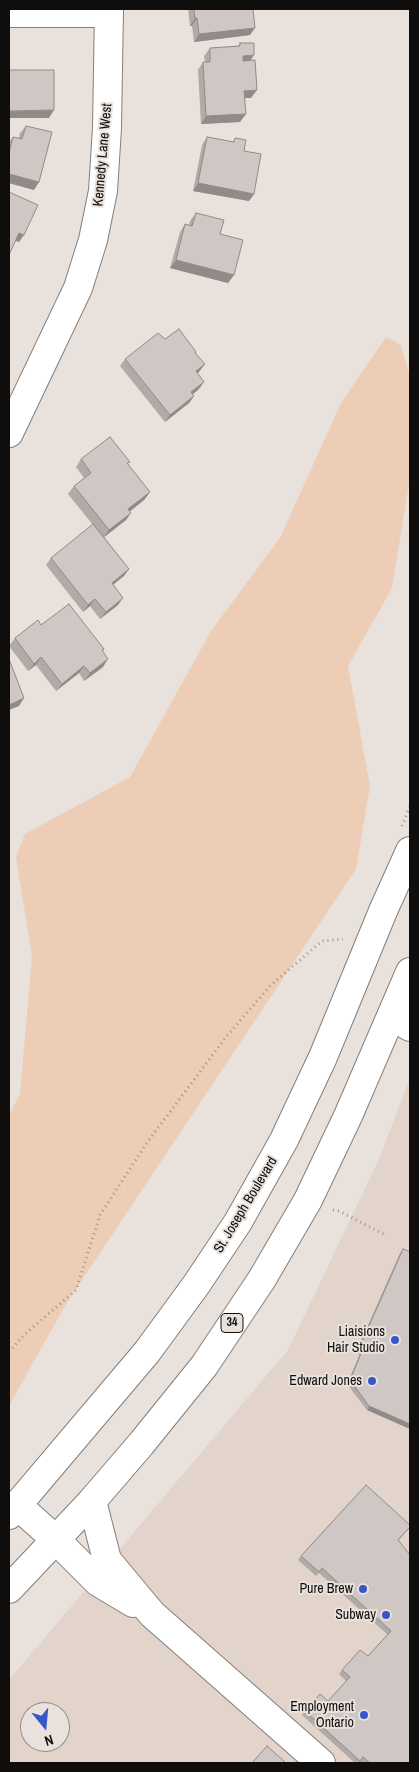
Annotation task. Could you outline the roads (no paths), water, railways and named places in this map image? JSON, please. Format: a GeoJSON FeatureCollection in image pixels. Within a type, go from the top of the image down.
{"type":"FeatureCollection","features":[{"type":"Feature","properties":{"kind":"main road"},"geometry":{"type":"LineString","coordinates":[[9,13],[109,11]]}},
{"type":"Feature","properties":{"kind":"main road","name":"Kennedy Lane West"},"geometry":{"type":"LineString","coordinates":[[9,432],[78,288],[93,240],[103,191],[108,128],[109,11]]}},
{"type":"Feature","properties":{"kind":"main road","name":"St. Joseph Boulevard"},"geometry":{"type":"LineString","coordinates":[[13,1510],[147,1352],[196,1285],[238,1222],[284,1140],[323,1057],[383,911],[405,841]]}},
{"type":"Feature","properties":{"kind":"main road","name":"34"},"geometry":{"type":"LineString","coordinates":[[9,1589],[142,1444],[204,1366],[262,1279],[308,1200],[348,1116],[401,1021],[410,972]]}},
{"type":"Feature","properties":{"kind":"main road"},"geometry":{"type":"LineString","coordinates":[[92,1500],[107,1560],[152,1614],[321,1763]]}},
{"type":"Feature","properties":{"kind":"main road"},"geometry":{"type":"LineString","coordinates":[[13,1510],[55,1539],[98,1582],[152,1614]]}},
{"type":"Feature","properties":{"kind":"place","name":"Liaisions Hair Studio"},"geometry":{"type":"Point","coordinates":[395,1340]}},
{"type":"Feature","properties":{"kind":"place","name":"Edward Jones"},"geometry":{"type":"Point","coordinates":[372,1381]}},
{"type":"Feature","properties":{"kind":"place","name":"Pure Brew"},"geometry":{"type":"Point","coordinates":[363,1589]}},
{"type":"Feature","properties":{"kind":"place","name":"Subway"},"geometry":{"type":"Point","coordinates":[386,1615]}},
{"type":"Feature","properties":{"kind":"place","name":"Employment Ontario"},"geometry":{"type":"Point","coordinates":[364,1715]}}]}
